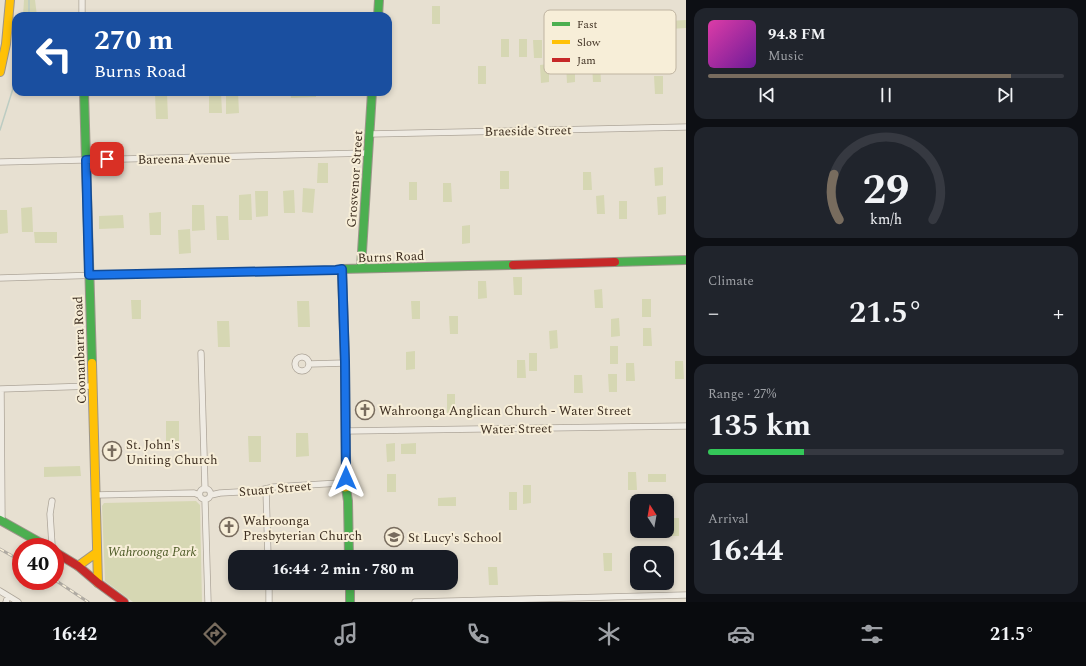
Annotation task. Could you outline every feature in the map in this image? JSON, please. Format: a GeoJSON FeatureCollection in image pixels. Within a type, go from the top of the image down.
{"type":"FeatureCollection","features":[{"type":"Feature","properties":{"kind":"main road"},"geometry":{"type":"LineString","coordinates":[[0,31],[5,0]]}},
{"type":"Feature","properties":{"kind":"main road"},"geometry":{"type":"LineString","coordinates":[[0,72],[6,44],[10,0]]}},
{"type":"Feature","properties":{"kind":"main road"},"geometry":{"type":"LineString","coordinates":[[378,12],[379,0]]}},
{"type":"Feature","properties":{"kind":"main road","name":"Coonanbarra Road"},"geometry":{"type":"LineString","coordinates":[[84,96],[98,582]]}},
{"type":"Feature","properties":{"kind":"main road","name":"Grosvenor Street"},"geometry":{"type":"LineString","coordinates":[[360,268],[372,96]]}},
{"type":"Feature","properties":{"kind":"main road","name":"Burns Road"},"geometry":{"type":"LineString","coordinates":[[342,269],[686,260]]}},
{"type":"Feature","properties":{"kind":"main road"},"geometry":{"type":"LineString","coordinates":[[342,269],[346,431],[344,483],[348,502],[349,550]]}},
{"type":"Feature","properties":{"kind":"main road"},"geometry":{"type":"LineString","coordinates":[[1,520],[33,538]]}},
{"type":"Feature","properties":{"kind":"main road"},"geometry":{"type":"LineString","coordinates":[[78,566],[96,553]]}},
{"type":"Feature","properties":{"kind":"main road"},"geometry":{"type":"LineString","coordinates":[[64,557],[78,566],[124,602]]}},
{"type":"Feature","properties":{"kind":"main road"},"geometry":{"type":"LineString","coordinates":[[350,590],[350,602]]}},
{"type":"Feature","properties":{"kind":"street"},"geometry":{"type":"LineString","coordinates":[[82,0],[82,12]]}},
{"type":"Feature","properties":{"kind":"street","name":"Braeside Street"},"geometry":{"type":"LineString","coordinates":[[370,134],[686,127]]}},
{"type":"Feature","properties":{"kind":"street","name":"Bareena Avenue"},"geometry":{"type":"LineString","coordinates":[[0,162],[368,153]]}},
{"type":"Feature","properties":{"kind":"street","name":"Burns Road"},"geometry":{"type":"LineString","coordinates":[[0,278],[342,269]]}},
{"type":"Feature","properties":{"kind":"street"},"geometry":{"type":"LineString","coordinates":[[201,353],[205,489]]}},
{"type":"Feature","properties":{"kind":"street"},"geometry":{"type":"LineString","coordinates":[[309,364],[345,362]]}},
{"type":"Feature","properties":{"kind":"street"},"geometry":{"type":"LineString","coordinates":[[1,520],[0,389],[92,386]]}},
{"type":"Feature","properties":{"kind":"street","name":"Water Street"},"geometry":{"type":"LineString","coordinates":[[346,431],[686,426]]}},
{"type":"Feature","properties":{"kind":"street","name":"Stuart Street"},"geometry":{"type":"LineString","coordinates":[[211,495],[256,491],[274,487],[344,483]]}},
{"type":"Feature","properties":{"kind":"street"},"geometry":{"type":"LineString","coordinates":[[205,489],[209,490],[211,495],[209,499],[206,500]]}},
{"type":"Feature","properties":{"kind":"street"},"geometry":{"type":"LineString","coordinates":[[199,495],[201,490],[205,489]]}},
{"type":"Feature","properties":{"kind":"street"},"geometry":{"type":"LineString","coordinates":[[266,489],[268,550]]}},
{"type":"Feature","properties":{"kind":"street"},"geometry":{"type":"LineString","coordinates":[[95,495],[194,493],[206,500]]}},
{"type":"Feature","properties":{"kind":"street"},"geometry":{"type":"LineString","coordinates":[[52,500],[50,514],[52,538]]}},
{"type":"Feature","properties":{"kind":"street"},"geometry":{"type":"LineString","coordinates":[[206,500],[208,602]]}},
{"type":"Feature","properties":{"kind":"street"},"geometry":{"type":"LineString","coordinates":[[269,590],[269,602]]}},
{"type":"Feature","properties":{"kind":"street"},"geometry":{"type":"LineString","coordinates":[[0,591],[7,599],[18,602]]}},
{"type":"Feature","properties":{"kind":"street"},"geometry":{"type":"LineString","coordinates":[[415,602],[686,595]]}},
{"type":"Feature","properties":{"kind":"green space"},"geometry":{"type":"Polygon","coordinates":[[[24,0],[35,0],[36,12],[23,12],[24,0]]]}},
{"type":"Feature","properties":{"kind":"green space"},"geometry":{"type":"Polygon","coordinates":[[[432,6],[440,6],[440,24],[432,24],[432,6]]]}},
{"type":"Feature","properties":{"kind":"green space"},"geometry":{"type":"Polygon","coordinates":[[[686,20],[686,28],[676,29],[676,21],[686,20]]]}},
{"type":"Feature","properties":{"kind":"green space"},"geometry":{"type":"Polygon","coordinates":[[[501,39],[509,39],[509,57],[501,57],[501,39]]]}},
{"type":"Feature","properties":{"kind":"green space"},"geometry":{"type":"Polygon","coordinates":[[[519,39],[527,39],[527,57],[519,57],[519,39]]]}},
{"type":"Feature","properties":{"kind":"green space"},"geometry":{"type":"Polygon","coordinates":[[[533,40],[542,40],[542,58],[534,58],[533,40]]]}},
{"type":"Feature","properties":{"kind":"green space"},"geometry":{"type":"Polygon","coordinates":[[[540,65],[544,65],[544,74],[549,74],[549,82],[541,83],[540,65]]]}},
{"type":"Feature","properties":{"kind":"green space"},"geometry":{"type":"Polygon","coordinates":[[[478,66],[486,66],[486,84],[478,84],[478,66]]]}},
{"type":"Feature","properties":{"kind":"green space"},"geometry":{"type":"Polygon","coordinates":[[[567,74],[575,74],[575,82],[567,83],[567,74]]]}},
{"type":"Feature","properties":{"kind":"green space"},"geometry":{"type":"Polygon","coordinates":[[[593,74],[601,74],[601,82],[593,82],[593,74]]]}},
{"type":"Feature","properties":{"kind":"green space"},"geometry":{"type":"Polygon","coordinates":[[[654,76],[663,76],[663,94],[655,94],[654,76]]]}},
{"type":"Feature","properties":{"kind":"green space"},"geometry":{"type":"Polygon","coordinates":[[[155,96],[167,96],[168,119],[156,119],[155,96]]]}},
{"type":"Feature","properties":{"kind":"green space"},"geometry":{"type":"Polygon","coordinates":[[[209,96],[221,96],[222,113],[209,113],[209,96]]]}},
{"type":"Feature","properties":{"kind":"green space"},"geometry":{"type":"Polygon","coordinates":[[[226,96],[238,96],[239,113],[226,114],[226,96]]]}},
{"type":"Feature","properties":{"kind":"green space"},"geometry":{"type":"Polygon","coordinates":[[[291,96],[316,96],[316,97],[291,98],[291,96]]]}},
{"type":"Feature","properties":{"kind":"green space"},"geometry":{"type":"Polygon","coordinates":[[[318,163],[328,163],[328,183],[317,183],[318,163]]]}},
{"type":"Feature","properties":{"kind":"green space"},"geometry":{"type":"Polygon","coordinates":[[[663,167],[663,185],[655,186],[654,168],[663,167]]]}},
{"type":"Feature","properties":{"kind":"green space"},"geometry":{"type":"Polygon","coordinates":[[[500,171],[509,171],[509,189],[500,189],[500,171]]]}},
{"type":"Feature","properties":{"kind":"green space"},"geometry":{"type":"Polygon","coordinates":[[[583,172],[591,172],[592,190],[583,190],[583,172]]]}},
{"type":"Feature","properties":{"kind":"green space"},"geometry":{"type":"Polygon","coordinates":[[[409,182],[417,182],[417,200],[409,200],[409,182]]]}},
{"type":"Feature","properties":{"kind":"green space"},"geometry":{"type":"Polygon","coordinates":[[[443,183],[451,183],[452,202],[443,202],[443,183]]]}},
{"type":"Feature","properties":{"kind":"green space"},"geometry":{"type":"Polygon","coordinates":[[[303,188],[315,189],[313,213],[302,212],[303,188]]]}},
{"type":"Feature","properties":{"kind":"green space"},"geometry":{"type":"Polygon","coordinates":[[[294,190],[295,213],[284,213],[283,191],[294,190]]]}},
{"type":"Feature","properties":{"kind":"green space"},"geometry":{"type":"Polygon","coordinates":[[[255,191],[268,191],[268,216],[256,217],[255,191]]]}},
{"type":"Feature","properties":{"kind":"green space"},"geometry":{"type":"Polygon","coordinates":[[[251,194],[252,220],[239,220],[239,195],[251,194]]]}},
{"type":"Feature","properties":{"kind":"green space"},"geometry":{"type":"Polygon","coordinates":[[[604,195],[605,214],[597,214],[596,196],[604,195]]]}},
{"type":"Feature","properties":{"kind":"green space"},"geometry":{"type":"Polygon","coordinates":[[[666,196],[666,214],[658,215],[657,197],[666,196]]]}},
{"type":"Feature","properties":{"kind":"green space"},"geometry":{"type":"Polygon","coordinates":[[[619,201],[627,201],[627,219],[619,219],[619,201]]]}},
{"type":"Feature","properties":{"kind":"green space"},"geometry":{"type":"Polygon","coordinates":[[[192,205],[204,205],[205,230],[192,231],[192,205]]]}},
{"type":"Feature","properties":{"kind":"green space"},"geometry":{"type":"Polygon","coordinates":[[[32,207],[33,232],[22,232],[21,208],[32,207]]]}},
{"type":"Feature","properties":{"kind":"green space"},"geometry":{"type":"Polygon","coordinates":[[[0,210],[7,210],[8,233],[0,234],[0,210]]]}},
{"type":"Feature","properties":{"kind":"green space"},"geometry":{"type":"Polygon","coordinates":[[[161,212],[161,235],[150,235],[149,213],[161,212]]]}},
{"type":"Feature","properties":{"kind":"green space"},"geometry":{"type":"Polygon","coordinates":[[[123,215],[124,228],[99,229],[99,216],[123,215]]]}},
{"type":"Feature","properties":{"kind":"green space"},"geometry":{"type":"Polygon","coordinates":[[[216,216],[228,216],[229,240],[217,240],[216,216]]]}},
{"type":"Feature","properties":{"kind":"green space"},"geometry":{"type":"Polygon","coordinates":[[[470,225],[470,243],[462,244],[462,226],[470,225]]]}},
{"type":"Feature","properties":{"kind":"green space"},"geometry":{"type":"Polygon","coordinates":[[[190,229],[191,253],[179,254],[178,230],[190,229]]]}},
{"type":"Feature","properties":{"kind":"green space"},"geometry":{"type":"Polygon","coordinates":[[[34,232],[57,232],[57,243],[35,243],[34,232]]]}},
{"type":"Feature","properties":{"kind":"green space"},"geometry":{"type":"Polygon","coordinates":[[[513,277],[522,277],[522,295],[514,295],[513,277]]]}},
{"type":"Feature","properties":{"kind":"green space"},"geometry":{"type":"Polygon","coordinates":[[[478,281],[486,281],[487,298],[478,299],[478,281]]]}},
{"type":"Feature","properties":{"kind":"green space"},"geometry":{"type":"Polygon","coordinates":[[[602,289],[603,308],[595,308],[594,290],[602,289]]]}},
{"type":"Feature","properties":{"kind":"green space"},"geometry":{"type":"Polygon","coordinates":[[[642,299],[651,299],[651,317],[642,317],[642,299]]]}},
{"type":"Feature","properties":{"kind":"green space"},"geometry":{"type":"Polygon","coordinates":[[[131,300],[141,300],[141,319],[132,319],[131,300]]]}},
{"type":"Feature","properties":{"kind":"green space"},"geometry":{"type":"Polygon","coordinates":[[[297,301],[309,301],[310,327],[298,327],[297,301]]]}},
{"type":"Feature","properties":{"kind":"green space"},"geometry":{"type":"Polygon","coordinates":[[[411,301],[420,301],[420,319],[412,319],[411,301]]]}},
{"type":"Feature","properties":{"kind":"green space"},"geometry":{"type":"Polygon","coordinates":[[[449,316],[458,316],[458,334],[450,334],[449,316]]]}},
{"type":"Feature","properties":{"kind":"green space"},"geometry":{"type":"Polygon","coordinates":[[[619,318],[620,336],[611,337],[611,319],[619,318]]]}},
{"type":"Feature","properties":{"kind":"green space"},"geometry":{"type":"Polygon","coordinates":[[[217,321],[229,321],[230,347],[218,347],[217,321]]]}},
{"type":"Feature","properties":{"kind":"green space"},"geometry":{"type":"Polygon","coordinates":[[[643,328],[651,328],[652,346],[643,346],[643,328]]]}},
{"type":"Feature","properties":{"kind":"green space"},"geometry":{"type":"Polygon","coordinates":[[[557,330],[558,348],[550,349],[549,331],[557,330]]]}},
{"type":"Feature","properties":{"kind":"green space"},"geometry":{"type":"Polygon","coordinates":[[[610,346],[618,346],[618,364],[610,364],[610,346]]]}},
{"type":"Feature","properties":{"kind":"green space"},"geometry":{"type":"Polygon","coordinates":[[[415,351],[415,369],[406,370],[406,352],[415,351]]]}},
{"type":"Feature","properties":{"kind":"green space"},"geometry":{"type":"Polygon","coordinates":[[[529,353],[537,353],[537,371],[529,371],[529,353]]]}},
{"type":"Feature","properties":{"kind":"green space"},"geometry":{"type":"Polygon","coordinates":[[[517,360],[525,360],[526,378],[517,378],[517,360]]]}},
{"type":"Feature","properties":{"kind":"green space"},"geometry":{"type":"Polygon","coordinates":[[[675,361],[683,361],[684,379],[675,379],[675,361]]]}},
{"type":"Feature","properties":{"kind":"green space"},"geometry":{"type":"Polygon","coordinates":[[[626,363],[634,363],[635,381],[626,381],[626,363]]]}},
{"type":"Feature","properties":{"kind":"green space"},"geometry":{"type":"Polygon","coordinates":[[[608,374],[617,374],[617,392],[609,392],[608,374]]]}},
{"type":"Feature","properties":{"kind":"green space"},"geometry":{"type":"Polygon","coordinates":[[[574,375],[582,375],[583,393],[574,393],[574,375]]]}},
{"type":"Feature","properties":{"kind":"green space"},"geometry":{"type":"Polygon","coordinates":[[[447,394],[455,394],[455,412],[447,413],[447,394]]]}},
{"type":"Feature","properties":{"kind":"green space"},"geometry":{"type":"Polygon","coordinates":[[[166,421],[179,421],[179,442],[166,442],[166,421]]]}},
{"type":"Feature","properties":{"kind":"green space"},"geometry":{"type":"Polygon","coordinates":[[[296,433],[308,433],[309,456],[296,457],[296,433]]]}},
{"type":"Feature","properties":{"kind":"green space"},"geometry":{"type":"Polygon","coordinates":[[[248,436],[261,436],[261,462],[249,462],[248,436]]]}},
{"type":"Feature","properties":{"kind":"green space"},"geometry":{"type":"Polygon","coordinates":[[[395,443],[395,461],[387,462],[386,444],[395,443]]]}},
{"type":"Feature","properties":{"kind":"green space"},"geometry":{"type":"Polygon","coordinates":[[[416,443],[416,454],[401,454],[401,444],[416,443]]]}},
{"type":"Feature","properties":{"kind":"green space"},"geometry":{"type":"Polygon","coordinates":[[[80,466],[81,476],[44,477],[44,467],[80,466]]]}},
{"type":"Feature","properties":{"kind":"green space"},"geometry":{"type":"Polygon","coordinates":[[[628,472],[636,472],[637,490],[628,490],[628,472]]]}},
{"type":"Feature","properties":{"kind":"green space"},"geometry":{"type":"Polygon","coordinates":[[[387,474],[396,474],[396,492],[387,492],[387,474]]]}},
{"type":"Feature","properties":{"kind":"green space"},"geometry":{"type":"Polygon","coordinates":[[[648,474],[666,474],[666,482],[648,482],[648,474]]]}},
{"type":"Feature","properties":{"kind":"green space"},"geometry":{"type":"Polygon","coordinates":[[[523,485],[531,485],[531,503],[523,504],[523,485]]]}},
{"type":"Feature","properties":{"kind":"green space"},"geometry":{"type":"Polygon","coordinates":[[[509,492],[517,492],[517,510],[509,510],[509,492]]]}},
{"type":"Feature","properties":{"kind":"green space"},"geometry":{"type":"Polygon","coordinates":[[[456,497],[456,506],[438,506],[438,498],[456,497]]]}},
{"type":"Feature","properties":{"kind":"green space","name":"Wahroonga Park"},"geometry":{"type":"Polygon","coordinates":[[[196,501],[200,505],[202,602],[133,602],[105,581],[102,506],[104,503],[196,501]]]}},
{"type":"Feature","properties":{"kind":"green space"},"geometry":{"type":"Polygon","coordinates":[[[674,518],[679,518],[679,536],[674,536],[674,518]]]}},
{"type":"Feature","properties":{"kind":"green space"},"geometry":{"type":"Polygon","coordinates":[[[603,553],[612,553],[612,571],[604,571],[603,553]]]}},
{"type":"Feature","properties":{"kind":"green space"},"geometry":{"type":"Polygon","coordinates":[[[488,567],[497,567],[498,585],[489,585],[488,567]]]}},
{"type":"Feature","properties":{"kind":"waterway"},"geometry":{"type":"LineString","coordinates":[[29,0],[29,12]]}},
{"type":"Feature","properties":{"kind":"waterway"},"geometry":{"type":"LineString","coordinates":[[0,130],[12,92]]}},
{"type":"Feature","properties":{"kind":"railway"},"geometry":{"type":"LineString","coordinates":[[0,549],[12,556]]}},
{"type":"Feature","properties":{"kind":"railway"},"geometry":{"type":"LineString","coordinates":[[64,586],[88,602]]}},
{"type":"Feature","properties":{"kind":"traffic: fast"},"geometry":{"type":"LineString","coordinates":[[378,12],[379,0]]}},
{"type":"Feature","properties":{"kind":"traffic: fast"},"geometry":{"type":"LineString","coordinates":[[84,96],[92,363]]}},
{"type":"Feature","properties":{"kind":"traffic: fast"},"geometry":{"type":"LineString","coordinates":[[361,268],[372,96]]}},
{"type":"Feature","properties":{"kind":"traffic: fast"},"geometry":{"type":"LineString","coordinates":[[615,262],[686,260]]}},
{"type":"Feature","properties":{"kind":"traffic: fast"},"geometry":{"type":"LineString","coordinates":[[346,478],[345,363],[342,269],[513,265]]}},
{"type":"Feature","properties":{"kind":"traffic: fast"},"geometry":{"type":"LineString","coordinates":[[346,488],[348,501],[349,550]]}},
{"type":"Feature","properties":{"kind":"traffic: fast"},"geometry":{"type":"LineString","coordinates":[[0,520],[32,538]]}},
{"type":"Feature","properties":{"kind":"traffic: fast"},"geometry":{"type":"LineString","coordinates":[[350,590],[350,602]]}},
{"type":"Feature","properties":{"kind":"traffic: slow"},"geometry":{"type":"LineString","coordinates":[[0,72],[6,44],[10,0]]}},
{"type":"Feature","properties":{"kind":"traffic: slow"},"geometry":{"type":"LineString","coordinates":[[92,363],[98,583]]}},
{"type":"Feature","properties":{"kind":"traffic: slow"},"geometry":{"type":"LineString","coordinates":[[345,478],[350,483],[345,488],[340,483],[345,478]]}},
{"type":"Feature","properties":{"kind":"traffic: slow"},"geometry":{"type":"LineString","coordinates":[[78,566],[96,553]]}},
{"type":"Feature","properties":{"kind":"traffic: jam"},"geometry":{"type":"LineString","coordinates":[[513,265],[615,262]]}},
{"type":"Feature","properties":{"kind":"traffic: jam"},"geometry":{"type":"LineString","coordinates":[[64,557],[78,566],[124,602]]}},
{"type":"Feature","properties":{"kind":"place","name":"Wahroonga Anglican Church - Water Street"},"geometry":{"type":"Point","coordinates":[365,410]}},
{"type":"Feature","properties":{"kind":"place","name":"St. John's Uniting Church"},"geometry":{"type":"Point","coordinates":[112,451]}},
{"type":"Feature","properties":{"kind":"place","name":"Wahroonga Presbyterian Church"},"geometry":{"type":"Point","coordinates":[229,527]}},
{"type":"Feature","properties":{"kind":"place","name":"St Lucy's School"},"geometry":{"type":"Point","coordinates":[394,537]}},
{"type":"Feature","properties":{"kind":"route"},"geometry":{"type":"LineString","coordinates":[[107,159],[86,160],[89,275],[342,269],[345,362],[346,478]]}}]}
